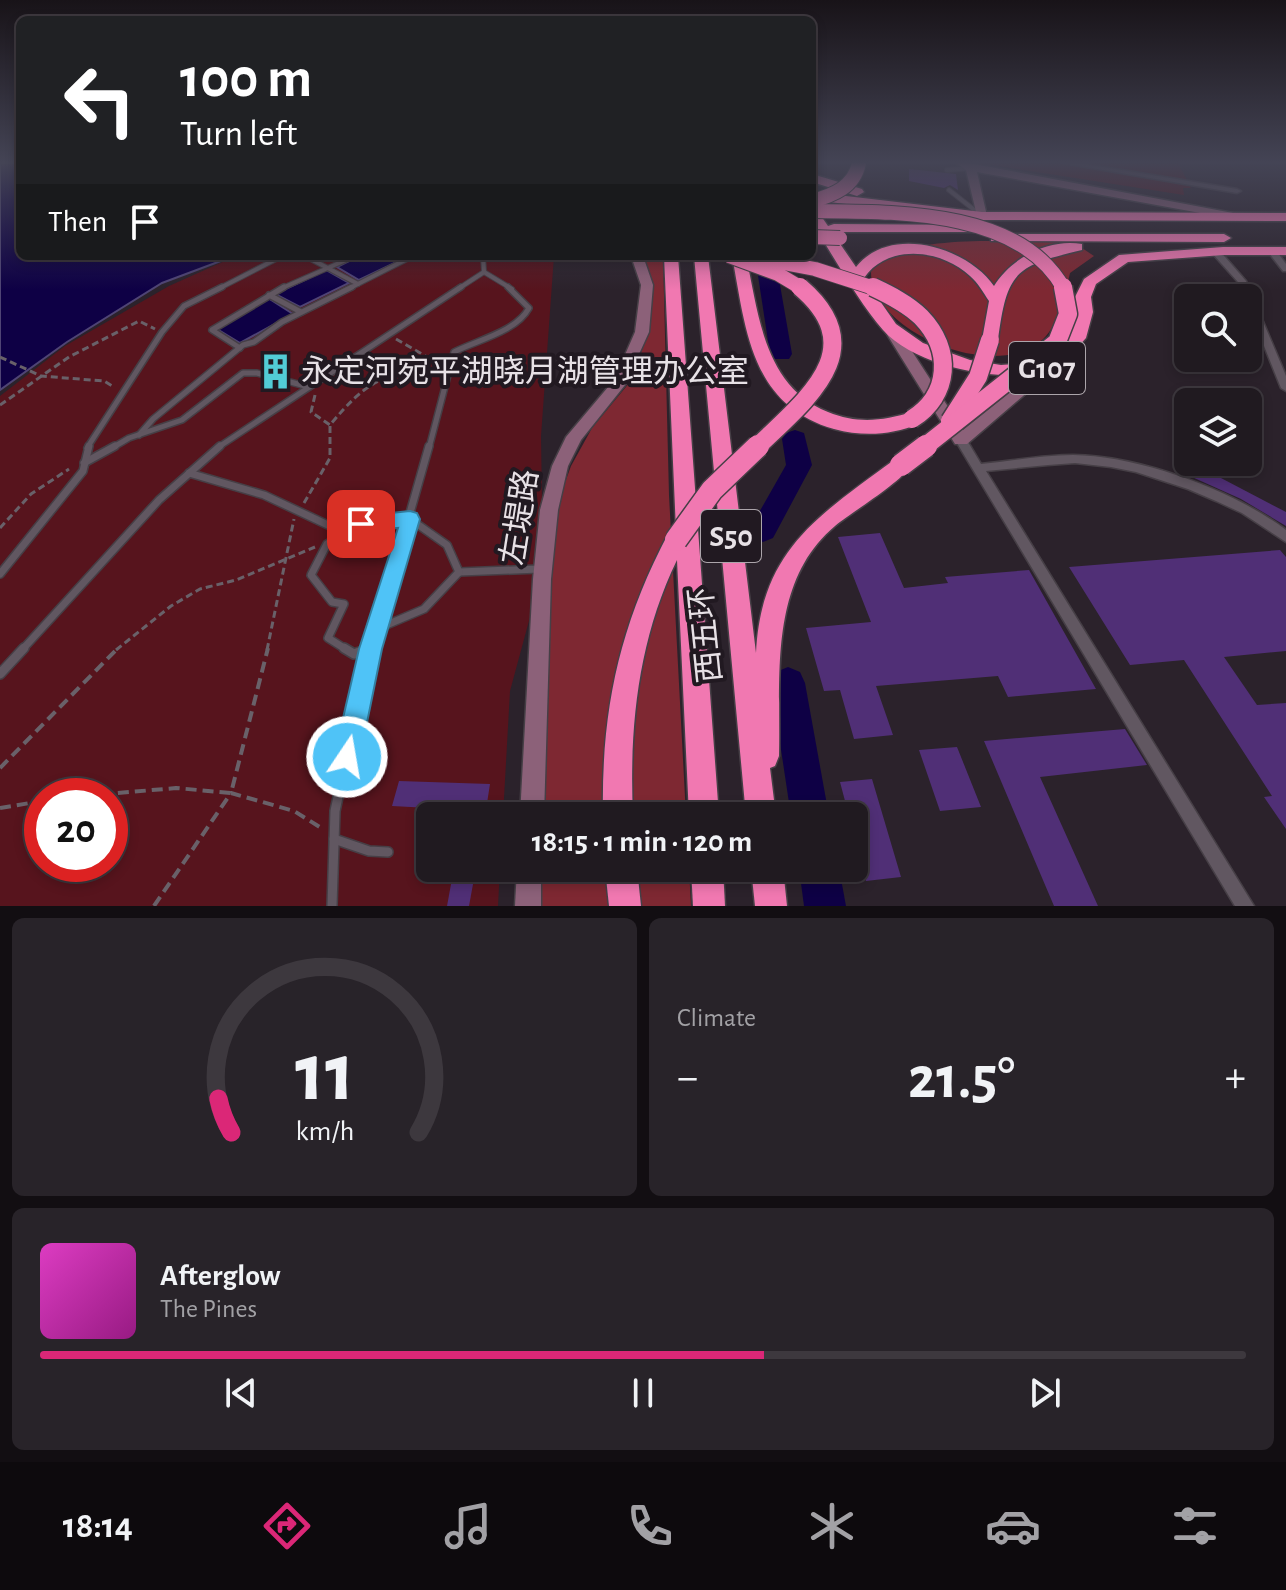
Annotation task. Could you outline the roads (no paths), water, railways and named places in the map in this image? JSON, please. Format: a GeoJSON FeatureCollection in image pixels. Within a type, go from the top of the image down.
{"type":"FeatureCollection","features":[{"type":"Feature","properties":{"kind":"highway"},"geometry":{"type":"LineString","coordinates":[[913,205],[982,216],[1233,216],[1286,222]]}},
{"type":"Feature","properties":{"kind":"highway"},"geometry":{"type":"LineString","coordinates":[[763,802],[770,623],[778,589],[798,556],[824,523],[1057,342],[1067,325],[1071,308],[1066,290],[1048,267],[1031,253],[970,226],[908,214],[816,211]]}},
{"type":"Feature","properties":{"kind":"highway"},"geometry":{"type":"LineString","coordinates":[[816,215],[837,233],[1187,238],[1281,248]]}},
{"type":"Feature","properties":{"kind":"highway","name":"G107"},"geometry":{"type":"LineString","coordinates":[[816,217],[890,328],[917,347],[967,365],[1001,371],[1050,367],[1078,338],[1085,312],[1083,297],[1089,282],[1105,268],[1124,258],[1281,248]]}},
{"type":"Feature","properties":{"kind":"highway"},"geometry":{"type":"LineString","coordinates":[[816,236],[837,233],[1286,222]]}},
{"type":"Feature","properties":{"kind":"highway"},"geometry":{"type":"LineString","coordinates":[[941,434],[978,377],[990,340],[995,299],[1010,274],[1031,258],[1046,253],[1093,245],[1187,238]]}},
{"type":"Feature","properties":{"kind":"highway"},"geometry":{"type":"LineString","coordinates":[[857,277],[876,256],[890,251],[918,250],[971,268],[995,299]]}},
{"type":"Feature","properties":{"kind":"highway","name":"西五环"},"geometry":{"type":"LineString","coordinates":[[671,260],[703,802]]}},
{"type":"Feature","properties":{"kind":"highway","name":"西五环"},"geometry":{"type":"LineString","coordinates":[[701,260],[760,802]]}},
{"type":"Feature","properties":{"kind":"highway"},"geometry":{"type":"LineString","coordinates":[[618,802],[616,745],[622,693],[645,602],[676,540],[712,490],[816,390],[825,376],[835,346],[831,321],[810,293],[770,269],[742,260]]}},
{"type":"Feature","properties":{"kind":"highway"},"geometry":{"type":"LineString","coordinates":[[742,260],[761,355],[773,382],[785,397],[802,410],[841,424],[883,427],[912,419],[934,402],[944,375],[940,346],[923,321],[892,296],[866,284],[820,269],[765,260]]}},
{"type":"Feature","properties":{"kind":"highway"},"geometry":{"type":"LineString","coordinates":[[622,882],[625,906]]}},
{"type":"Feature","properties":{"kind":"highway"},"geometry":{"type":"LineString","coordinates":[[708,882],[709,906]]}},
{"type":"Feature","properties":{"kind":"highway"},"geometry":{"type":"LineString","coordinates":[[768,882],[771,906]]}},
{"type":"Feature","properties":{"kind":"street"},"geometry":{"type":"LineString","coordinates":[[979,205],[982,216]]}},
{"type":"Feature","properties":{"kind":"street"},"geometry":{"type":"LineString","coordinates":[[1177,205],[1233,216]]}},
{"type":"Feature","properties":{"kind":"street"},"geometry":{"type":"LineString","coordinates":[[1281,248],[1286,269]]}},
{"type":"Feature","properties":{"kind":"street"},"geometry":{"type":"LineString","coordinates":[[1215,251],[1242,281],[1286,388]]}},
{"type":"Feature","properties":{"kind":"street","name":"左堤路"},"geometry":{"type":"LineString","coordinates":[[533,802],[543,569],[549,510],[560,466],[574,437],[620,382],[642,332],[647,285],[638,260]]}},
{"type":"Feature","properties":{"kind":"street"},"geometry":{"type":"LineString","coordinates":[[890,328],[979,468],[1245,906]]}},
{"type":"Feature","properties":{"kind":"street"},"geometry":{"type":"LineString","coordinates":[[961,440],[1050,367]]}},
{"type":"Feature","properties":{"kind":"street"},"geometry":{"type":"LineString","coordinates":[[979,468],[1087,460],[1139,467],[1238,506],[1275,527],[1286,537]]}},
{"type":"Feature","properties":{"kind":"street"},"geometry":{"type":"LineString","coordinates":[[528,906],[529,882]]}},
{"type":"Feature","properties":{"kind":"lane"},"geometry":{"type":"LineString","coordinates":[[968,205],[982,216]]}},
{"type":"Feature","properties":{"kind":"lane"},"geometry":{"type":"LineString","coordinates":[[0,574],[83,471],[86,450],[162,332],[184,306],[274,260]]}},
{"type":"Feature","properties":{"kind":"lane"},"geometry":{"type":"LineString","coordinates":[[313,260],[358,284]]}},
{"type":"Feature","properties":{"kind":"lane"},"geometry":{"type":"LineString","coordinates":[[240,348],[212,330],[269,295],[346,260]]}},
{"type":"Feature","properties":{"kind":"lane"},"geometry":{"type":"LineString","coordinates":[[139,435],[153,419],[240,348],[301,312],[404,260]]}},
{"type":"Feature","properties":{"kind":"lane"},"geometry":{"type":"LineString","coordinates":[[332,906],[335,811],[370,649],[410,519],[454,352],[476,339],[519,323],[528,315],[529,308],[522,295],[512,286],[484,272],[483,260]]}},
{"type":"Feature","properties":{"kind":"lane"},"geometry":{"type":"LineString","coordinates":[[0,674],[159,500],[227,439],[484,272]]}},
{"type":"Feature","properties":{"kind":"lane"},"geometry":{"type":"LineString","coordinates":[[269,295],[301,312]]}},
{"type":"Feature","properties":{"kind":"lane"},"geometry":{"type":"LineString","coordinates":[[84,463],[139,435],[182,420],[251,370],[293,385],[309,387]]}},
{"type":"Feature","properties":{"kind":"lane"},"geometry":{"type":"LineString","coordinates":[[189,473],[264,495],[345,533]]}},
{"type":"Feature","properties":{"kind":"lane"},"geometry":{"type":"LineString","coordinates":[[370,649],[354,654],[328,638],[344,604],[332,602],[311,575],[327,544],[361,524],[410,519],[447,545],[459,572]]}},
{"type":"Feature","properties":{"kind":"lane"},"geometry":{"type":"LineString","coordinates":[[459,572],[543,569]]}},
{"type":"Feature","properties":{"kind":"lane"},"geometry":{"type":"LineString","coordinates":[[377,629],[417,616],[441,596],[459,572]]}},
{"type":"Feature","properties":{"kind":"lane"},"geometry":{"type":"LineString","coordinates":[[334,839],[369,851],[388,852]]}},
{"type":"Feature","properties":{"kind":"waterway"},"geometry":{"type":"LineString","coordinates":[[766,260],[781,354]]}},
{"type":"Feature","properties":{"kind":"waterway"},"geometry":{"type":"LineString","coordinates":[[763,530],[799,465],[795,439]]}},
{"type":"Feature","properties":{"kind":"waterway"},"geometry":{"type":"LineString","coordinates":[[788,683],[808,802]]}},
{"type":"Feature","properties":{"kind":"waterway"},"geometry":{"type":"LineString","coordinates":[[821,882],[825,906]]}},
{"type":"Feature","properties":{"kind":"place","name":"永定河宛平湖晓月湖管理办公室"},"geometry":{"type":"Point","coordinates":[275,371]}}]}
